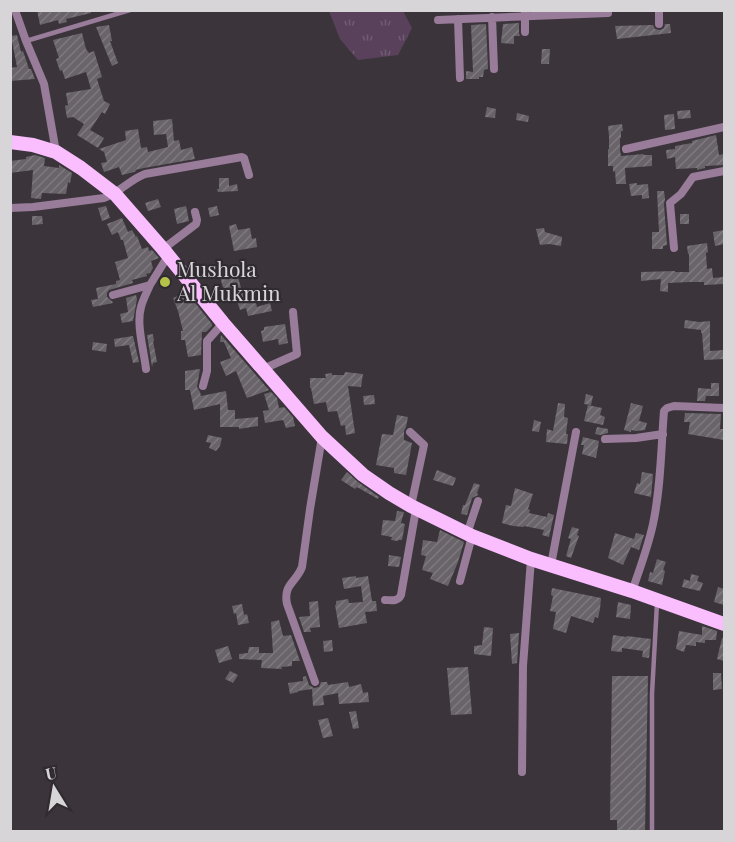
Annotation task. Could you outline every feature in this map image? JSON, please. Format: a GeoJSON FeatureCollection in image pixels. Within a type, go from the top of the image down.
{"type":"FeatureCollection","features":[{"type":"Feature","properties":{"kind":"main road"},"geometry":{"type":"LineString","coordinates":[[10,142],[33,145],[56,152],[115,194],[322,437],[363,475],[413,508],[470,535],[531,559],[633,591],[724,624]]}},
{"type":"Feature","properties":{"kind":"street"},"geometry":{"type":"LineString","coordinates":[[15,10],[44,84],[56,152]]}},
{"type":"Feature","properties":{"kind":"street"},"geometry":{"type":"LineString","coordinates":[[659,10],[659,24]]}},
{"type":"Feature","properties":{"kind":"street"},"geometry":{"type":"LineString","coordinates":[[438,20],[525,14],[608,13]]}},
{"type":"Feature","properties":{"kind":"street"},"geometry":{"type":"LineString","coordinates":[[525,14],[525,32]]}},
{"type":"Feature","properties":{"kind":"street"},"geometry":{"type":"LineString","coordinates":[[492,17],[494,69]]}},
{"type":"Feature","properties":{"kind":"street"},"geometry":{"type":"LineString","coordinates":[[458,19],[460,78]]}},
{"type":"Feature","properties":{"kind":"street"},"geometry":{"type":"LineString","coordinates":[[626,149],[724,127]]}},
{"type":"Feature","properties":{"kind":"street"},"geometry":{"type":"LineString","coordinates":[[10,208],[104,198],[115,194],[135,178],[145,174],[242,157],[249,175]]}},
{"type":"Feature","properties":{"kind":"street"},"geometry":{"type":"LineString","coordinates":[[674,248],[670,203],[681,194],[693,177],[724,171]]}},
{"type":"Feature","properties":{"kind":"street"},"geometry":{"type":"LineString","coordinates":[[146,369],[140,314],[144,298],[166,252],[196,224],[195,212]]}},
{"type":"Feature","properties":{"kind":"street"},"geometry":{"type":"LineString","coordinates":[[113,295],[150,285]]}},
{"type":"Feature","properties":{"kind":"street"},"geometry":{"type":"LineString","coordinates":[[263,369],[297,354],[293,312]]}},
{"type":"Feature","properties":{"kind":"street"},"geometry":{"type":"LineString","coordinates":[[203,386],[207,370],[207,341],[223,323]]}},
{"type":"Feature","properties":{"kind":"street"},"geometry":{"type":"LineString","coordinates":[[633,591],[654,522],[664,411],[670,406],[724,408]]}},
{"type":"Feature","properties":{"kind":"street"},"geometry":{"type":"LineString","coordinates":[[385,600],[395,600],[401,595],[424,445],[410,432]]}},
{"type":"Feature","properties":{"kind":"street"},"geometry":{"type":"LineString","coordinates":[[551,565],[576,432]]}},
{"type":"Feature","properties":{"kind":"street"},"geometry":{"type":"LineString","coordinates":[[605,439],[663,434]]}},
{"type":"Feature","properties":{"kind":"street"},"geometry":{"type":"LineString","coordinates":[[315,682],[285,595],[287,588],[302,567],[322,437]]}},
{"type":"Feature","properties":{"kind":"street"},"geometry":{"type":"LineString","coordinates":[[460,581],[478,501]]}},
{"type":"Feature","properties":{"kind":"street"},"geometry":{"type":"LineString","coordinates":[[522,772],[523,666],[531,559]]}},
{"type":"Feature","properties":{"kind":"lane"},"geometry":{"type":"LineString","coordinates":[[26,41],[130,10]]}},
{"type":"Feature","properties":{"kind":"lane"},"geometry":{"type":"LineString","coordinates":[[651,831],[652,694],[657,600]]}},
{"type":"Feature","properties":{"kind":"green space"},"geometry":{"type":"Polygon","coordinates":[[[329,11],[403,11],[412,28],[398,55],[358,60],[340,39],[329,11]]]}},
{"type":"Feature","properties":{"kind":"building"},"geometry":{"type":"Polygon","coordinates":[[[37,10],[91,10],[91,13],[66,19],[67,22],[59,24],[58,20],[40,25],[37,10]]]}},
{"type":"Feature","properties":{"kind":"building"},"geometry":{"type":"Polygon","coordinates":[[[519,23],[520,36],[514,36],[514,44],[501,43],[503,24],[519,23]]]}},
{"type":"Feature","properties":{"kind":"building"},"geometry":{"type":"Polygon","coordinates":[[[486,24],[488,69],[484,70],[483,77],[479,79],[466,79],[466,71],[473,72],[471,25],[486,24]]]}},
{"type":"Feature","properties":{"kind":"building"},"geometry":{"type":"Polygon","coordinates":[[[665,24],[670,24],[671,33],[617,39],[615,26],[653,25],[655,29],[660,30],[665,24]]]}},
{"type":"Feature","properties":{"kind":"building"},"geometry":{"type":"Polygon","coordinates":[[[109,25],[112,41],[110,41],[118,63],[112,66],[96,27],[109,25]]]}},
{"type":"Feature","properties":{"kind":"building"},"geometry":{"type":"Polygon","coordinates":[[[82,33],[86,49],[89,53],[94,51],[102,77],[97,79],[104,101],[110,104],[105,114],[102,112],[90,130],[104,138],[98,148],[77,135],[84,124],[73,117],[67,118],[65,106],[68,105],[66,93],[91,89],[86,72],[65,79],[56,59],[59,58],[53,40],[82,33]]]}},
{"type":"Feature","properties":{"kind":"building"},"geometry":{"type":"Polygon","coordinates":[[[17,35],[21,52],[23,51],[35,79],[10,81],[10,68],[17,67],[11,36],[17,35]]]}},
{"type":"Feature","properties":{"kind":"building"},"geometry":{"type":"Polygon","coordinates":[[[542,49],[550,49],[549,64],[541,64],[542,49]]]}},
{"type":"Feature","properties":{"kind":"building"},"geometry":{"type":"Polygon","coordinates":[[[487,107],[496,109],[495,118],[485,117],[487,107]]]}},
{"type":"Feature","properties":{"kind":"building"},"geometry":{"type":"Polygon","coordinates":[[[690,110],[691,118],[678,119],[677,111],[690,110]]]}},
{"type":"Feature","properties":{"kind":"building"},"geometry":{"type":"Polygon","coordinates":[[[517,113],[529,116],[528,122],[516,120],[517,113]]]}},
{"type":"Feature","properties":{"kind":"building"},"geometry":{"type":"Polygon","coordinates":[[[674,114],[675,129],[665,130],[664,115],[674,114]]]}},
{"type":"Feature","properties":{"kind":"building"},"geometry":{"type":"Polygon","coordinates":[[[172,119],[174,141],[179,140],[181,150],[192,147],[195,159],[144,168],[122,175],[119,167],[104,172],[101,163],[107,162],[104,152],[99,149],[126,140],[125,131],[138,129],[141,148],[147,147],[148,152],[168,147],[166,134],[154,135],[153,121],[172,119]]]}},
{"type":"Feature","properties":{"kind":"building"},"geometry":{"type":"Polygon","coordinates":[[[622,124],[621,156],[652,155],[652,166],[625,168],[626,184],[616,184],[613,166],[608,166],[608,126],[622,124]]]}},
{"type":"Feature","properties":{"kind":"building"},"geometry":{"type":"Polygon","coordinates":[[[716,135],[719,155],[724,154],[724,165],[705,166],[697,170],[697,168],[676,169],[675,157],[667,159],[666,150],[716,135]]]}},
{"type":"Feature","properties":{"kind":"building"},"geometry":{"type":"Polygon","coordinates":[[[35,155],[45,158],[44,166],[59,168],[59,165],[72,173],[66,194],[42,193],[41,199],[31,198],[33,170],[10,173],[10,161],[35,155]]]}},
{"type":"Feature","properties":{"kind":"building"},"geometry":{"type":"Polygon","coordinates":[[[219,178],[229,178],[229,186],[237,184],[238,191],[218,192],[219,178]]]}},
{"type":"Feature","properties":{"kind":"building"},"geometry":{"type":"Polygon","coordinates":[[[637,183],[637,185],[648,184],[649,198],[642,199],[642,195],[631,196],[629,184],[637,183]]]}},
{"type":"Feature","properties":{"kind":"building"},"geometry":{"type":"Polygon","coordinates":[[[657,191],[664,191],[665,199],[667,245],[663,246],[663,249],[652,249],[652,232],[659,232],[657,191]]]}},
{"type":"Feature","properties":{"kind":"building"},"geometry":{"type":"Polygon","coordinates":[[[158,199],[161,207],[148,211],[145,203],[158,199]]]}},
{"type":"Feature","properties":{"kind":"building"},"geometry":{"type":"Polygon","coordinates":[[[106,206],[110,218],[102,221],[98,208],[106,206]]]}},
{"type":"Feature","properties":{"kind":"building"},"geometry":{"type":"Polygon","coordinates":[[[186,206],[189,221],[177,224],[174,209],[186,206]]]}},
{"type":"Feature","properties":{"kind":"building"},"geometry":{"type":"Polygon","coordinates":[[[217,206],[219,215],[210,217],[208,208],[217,206]]]}},
{"type":"Feature","properties":{"kind":"building"},"geometry":{"type":"Polygon","coordinates":[[[680,214],[689,214],[689,224],[680,224],[680,214]]]}},
{"type":"Feature","properties":{"kind":"building"},"geometry":{"type":"Polygon","coordinates":[[[32,216],[42,216],[43,224],[32,225],[32,216]]]}},
{"type":"Feature","properties":{"kind":"building"},"geometry":{"type":"Polygon","coordinates":[[[122,218],[128,232],[132,230],[137,236],[142,249],[148,247],[149,251],[152,250],[159,258],[151,261],[153,268],[150,273],[146,274],[147,276],[109,290],[107,297],[113,303],[93,307],[91,300],[98,299],[96,288],[116,284],[116,281],[120,280],[115,262],[128,258],[123,240],[118,232],[112,235],[107,224],[122,218]]]}},
{"type":"Feature","properties":{"kind":"building"},"geometry":{"type":"Polygon","coordinates":[[[236,224],[238,230],[250,228],[252,239],[256,238],[257,247],[234,251],[229,226],[236,224]]]}},
{"type":"Feature","properties":{"kind":"building"},"geometry":{"type":"Polygon","coordinates":[[[544,228],[545,232],[562,237],[561,246],[540,245],[536,229],[544,228]]]}},
{"type":"Feature","properties":{"kind":"building"},"geometry":{"type":"Polygon","coordinates":[[[724,230],[724,244],[715,246],[713,232],[724,230]]]}},
{"type":"Feature","properties":{"kind":"building"},"geometry":{"type":"Polygon","coordinates":[[[707,243],[707,269],[712,268],[713,278],[724,277],[724,284],[668,283],[668,292],[660,291],[661,279],[641,281],[641,272],[689,272],[687,246],[707,243]]]}},
{"type":"Feature","properties":{"kind":"building"},"geometry":{"type":"Polygon","coordinates":[[[220,262],[228,278],[237,274],[244,298],[254,295],[257,307],[270,303],[272,311],[248,316],[246,308],[240,310],[235,288],[224,291],[219,273],[213,276],[209,268],[220,262]]]}},
{"type":"Feature","properties":{"kind":"building"},"geometry":{"type":"Polygon","coordinates":[[[182,294],[183,296],[188,294],[212,324],[206,332],[202,332],[201,355],[188,357],[185,340],[181,340],[181,331],[183,331],[173,298],[182,294]]]}},
{"type":"Feature","properties":{"kind":"building"},"geometry":{"type":"Polygon","coordinates":[[[136,295],[133,321],[122,323],[120,314],[128,312],[126,298],[136,295]]]}},
{"type":"Feature","properties":{"kind":"building"},"geometry":{"type":"Polygon","coordinates":[[[685,320],[710,321],[710,351],[724,350],[724,359],[704,360],[701,330],[684,328],[685,320]]]}},
{"type":"Feature","properties":{"kind":"building"},"geometry":{"type":"Polygon","coordinates":[[[285,324],[288,343],[279,345],[278,339],[263,342],[261,331],[264,327],[285,324]]]}},
{"type":"Feature","properties":{"kind":"building"},"geometry":{"type":"Polygon","coordinates":[[[153,334],[157,362],[153,363],[152,367],[147,335],[153,334]]]}},
{"type":"Feature","properties":{"kind":"building"},"geometry":{"type":"Polygon","coordinates":[[[221,335],[269,390],[247,398],[236,371],[226,376],[220,362],[231,358],[224,342],[220,342],[221,335]]]}},
{"type":"Feature","properties":{"kind":"building"},"geometry":{"type":"Polygon","coordinates":[[[133,336],[139,362],[133,363],[129,345],[115,347],[114,339],[133,336]]]}},
{"type":"Feature","properties":{"kind":"building"},"geometry":{"type":"Polygon","coordinates":[[[93,342],[107,344],[106,352],[92,350],[93,342]]]}},
{"type":"Feature","properties":{"kind":"building"},"geometry":{"type":"Polygon","coordinates":[[[200,369],[197,387],[201,396],[226,391],[228,410],[235,410],[235,419],[258,417],[258,426],[239,429],[239,427],[220,427],[220,404],[194,410],[190,390],[185,390],[185,371],[200,369]]]}},
{"type":"Feature","properties":{"kind":"building"},"geometry":{"type":"Polygon","coordinates":[[[345,372],[363,374],[361,387],[348,386],[355,433],[346,435],[345,425],[341,426],[337,411],[328,412],[326,402],[314,404],[310,388],[310,378],[326,378],[325,374],[332,373],[332,375],[344,375],[345,372]]]}},
{"type":"Feature","properties":{"kind":"building"},"geometry":{"type":"Polygon","coordinates":[[[711,383],[719,383],[719,396],[706,396],[705,401],[697,401],[698,388],[711,389],[711,383]]]}},
{"type":"Feature","properties":{"kind":"building"},"geometry":{"type":"Polygon","coordinates":[[[271,392],[277,398],[279,408],[284,407],[293,417],[295,426],[286,428],[283,420],[265,423],[263,411],[269,410],[264,394],[271,392]]]}},
{"type":"Feature","properties":{"kind":"building"},"geometry":{"type":"Polygon","coordinates":[[[586,394],[593,396],[591,405],[584,404],[586,394]]]}},
{"type":"Feature","properties":{"kind":"building"},"geometry":{"type":"Polygon","coordinates":[[[374,395],[375,404],[364,405],[363,396],[374,395]]]}},
{"type":"Feature","properties":{"kind":"building"},"geometry":{"type":"Polygon","coordinates":[[[558,403],[565,404],[564,417],[568,418],[567,444],[546,442],[547,429],[553,431],[558,403]]]}},
{"type":"Feature","properties":{"kind":"building"},"geometry":{"type":"Polygon","coordinates":[[[631,403],[643,406],[639,421],[647,423],[645,430],[631,430],[631,432],[624,430],[631,403]]]}},
{"type":"Feature","properties":{"kind":"building"},"geometry":{"type":"Polygon","coordinates":[[[588,405],[602,408],[600,415],[605,417],[603,425],[584,421],[588,405]]]}},
{"type":"Feature","properties":{"kind":"building"},"geometry":{"type":"Polygon","coordinates":[[[685,413],[721,414],[720,429],[724,429],[724,440],[688,434],[690,422],[684,422],[685,413]]]}},
{"type":"Feature","properties":{"kind":"building"},"geometry":{"type":"Polygon","coordinates":[[[397,415],[408,417],[404,440],[412,443],[406,475],[394,473],[394,468],[376,465],[382,434],[393,435],[397,415]]]}},
{"type":"Feature","properties":{"kind":"building"},"geometry":{"type":"Polygon","coordinates":[[[534,420],[541,422],[539,432],[532,431],[534,420]]]}},
{"type":"Feature","properties":{"kind":"building"},"geometry":{"type":"Polygon","coordinates":[[[597,427],[608,429],[608,433],[595,434],[597,427]]]}},
{"type":"Feature","properties":{"kind":"building"},"geometry":{"type":"Polygon","coordinates":[[[208,435],[222,438],[216,451],[209,448],[211,443],[206,442],[208,435]]]}},
{"type":"Feature","properties":{"kind":"building"},"geometry":{"type":"Polygon","coordinates":[[[583,437],[599,441],[596,458],[582,454],[583,437]]]}},
{"type":"Feature","properties":{"kind":"building"},"geometry":{"type":"Polygon","coordinates":[[[437,470],[456,478],[453,486],[433,480],[437,470]]]}},
{"type":"Feature","properties":{"kind":"building"},"geometry":{"type":"Polygon","coordinates":[[[347,472],[379,497],[378,499],[341,480],[347,472]]]}},
{"type":"Feature","properties":{"kind":"building"},"geometry":{"type":"Polygon","coordinates":[[[642,472],[653,474],[651,497],[634,493],[637,483],[640,484],[642,472]]]}},
{"type":"Feature","properties":{"kind":"building"},"geometry":{"type":"Polygon","coordinates":[[[474,483],[480,485],[478,495],[472,498],[467,515],[461,514],[463,505],[474,483]]]}},
{"type":"Feature","properties":{"kind":"building"},"geometry":{"type":"Polygon","coordinates":[[[515,488],[533,494],[528,509],[529,513],[547,517],[548,513],[554,515],[549,537],[542,535],[544,530],[502,523],[506,505],[511,506],[515,488]]]}},
{"type":"Feature","properties":{"kind":"building"},"geometry":{"type":"Polygon","coordinates":[[[397,511],[404,512],[401,523],[405,524],[402,540],[398,541],[381,535],[383,520],[395,521],[397,511]]]}},
{"type":"Feature","properties":{"kind":"building"},"geometry":{"type":"Polygon","coordinates":[[[572,527],[579,529],[577,535],[579,536],[571,558],[566,556],[572,527]]]}},
{"type":"Feature","properties":{"kind":"building"},"geometry":{"type":"Polygon","coordinates":[[[440,530],[464,542],[448,586],[430,579],[433,573],[422,570],[426,556],[421,555],[423,540],[437,542],[440,530]]]}},
{"type":"Feature","properties":{"kind":"building"},"geometry":{"type":"Polygon","coordinates":[[[615,533],[634,539],[636,533],[644,535],[639,550],[631,547],[623,565],[608,558],[615,533]]]}},
{"type":"Feature","properties":{"kind":"building"},"geometry":{"type":"Polygon","coordinates":[[[389,555],[401,557],[399,567],[388,566],[389,555]]]}},
{"type":"Feature","properties":{"kind":"building"},"geometry":{"type":"Polygon","coordinates":[[[657,559],[666,562],[662,585],[648,581],[657,559]]]}},
{"type":"Feature","properties":{"kind":"building"},"geometry":{"type":"Polygon","coordinates":[[[691,574],[699,576],[697,581],[703,583],[700,591],[682,587],[684,579],[690,581],[691,574]]]}},
{"type":"Feature","properties":{"kind":"building"},"geometry":{"type":"Polygon","coordinates":[[[356,576],[356,578],[368,576],[372,601],[376,601],[377,611],[365,612],[367,623],[339,628],[336,601],[348,599],[349,603],[363,602],[361,586],[344,589],[342,578],[356,576]]]}},
{"type":"Feature","properties":{"kind":"building"},"geometry":{"type":"Polygon","coordinates":[[[718,587],[724,589],[724,605],[714,602],[718,587]]]}},
{"type":"Feature","properties":{"kind":"building"},"geometry":{"type":"Polygon","coordinates":[[[552,588],[601,598],[598,618],[595,617],[593,623],[571,616],[566,633],[553,629],[556,612],[550,611],[552,588]]]}},
{"type":"Feature","properties":{"kind":"building"},"geometry":{"type":"Polygon","coordinates":[[[318,601],[320,627],[310,628],[311,632],[304,632],[299,617],[310,616],[309,602],[318,601]]]}},
{"type":"Feature","properties":{"kind":"building"},"geometry":{"type":"Polygon","coordinates":[[[618,602],[631,605],[630,619],[616,617],[618,602]]]}},
{"type":"Feature","properties":{"kind":"building"},"geometry":{"type":"Polygon","coordinates":[[[242,604],[244,615],[247,614],[249,623],[238,625],[232,606],[242,604]]]}},
{"type":"Feature","properties":{"kind":"building"},"geometry":{"type":"Polygon","coordinates":[[[279,620],[283,636],[291,635],[300,661],[292,661],[292,666],[281,667],[282,669],[261,668],[262,660],[239,659],[239,654],[248,653],[249,647],[259,647],[259,653],[273,653],[271,622],[279,620]]]}},
{"type":"Feature","properties":{"kind":"building"},"geometry":{"type":"Polygon","coordinates":[[[702,626],[717,631],[716,640],[705,640],[705,643],[696,642],[696,646],[686,645],[684,652],[676,649],[679,631],[702,635],[702,626]]]}},
{"type":"Feature","properties":{"kind":"building"},"geometry":{"type":"Polygon","coordinates":[[[484,627],[493,628],[491,656],[474,654],[474,646],[482,645],[484,627]]]}},
{"type":"Feature","properties":{"kind":"building"},"geometry":{"type":"Polygon","coordinates":[[[519,633],[517,663],[512,664],[510,634],[519,633]]]}},
{"type":"Feature","properties":{"kind":"building"},"geometry":{"type":"Polygon","coordinates":[[[613,635],[651,639],[649,658],[642,657],[643,651],[622,648],[622,652],[611,651],[613,635]]]}},
{"type":"Feature","properties":{"kind":"building"},"geometry":{"type":"Polygon","coordinates":[[[722,638],[724,638],[724,661],[717,659],[722,638]]]}},
{"type":"Feature","properties":{"kind":"building"},"geometry":{"type":"Polygon","coordinates":[[[332,640],[333,651],[324,652],[323,641],[332,640]]]}},
{"type":"Feature","properties":{"kind":"building"},"geometry":{"type":"Polygon","coordinates":[[[228,646],[232,659],[219,663],[215,650],[228,646]]]}},
{"type":"Feature","properties":{"kind":"building"},"geometry":{"type":"Polygon","coordinates":[[[468,667],[472,714],[451,715],[447,668],[468,667]]]}},
{"type":"Feature","properties":{"kind":"building"},"geometry":{"type":"Polygon","coordinates":[[[230,671],[238,675],[233,683],[225,679],[230,671]]]}},
{"type":"Feature","properties":{"kind":"building"},"geometry":{"type":"Polygon","coordinates":[[[713,673],[721,673],[722,689],[713,690],[713,673]]]}},
{"type":"Feature","properties":{"kind":"building"},"geometry":{"type":"Polygon","coordinates":[[[306,676],[309,685],[314,688],[319,687],[321,682],[327,682],[328,685],[348,682],[349,687],[361,684],[363,693],[368,692],[369,702],[339,704],[338,693],[323,696],[324,705],[313,706],[312,689],[290,694],[288,683],[303,681],[303,677],[306,676]]]}},
{"type":"Feature","properties":{"kind":"building"},"geometry":{"type":"Polygon","coordinates":[[[612,676],[648,676],[645,831],[617,831],[617,820],[610,820],[612,676]]]}},
{"type":"Feature","properties":{"kind":"building"},"geometry":{"type":"Polygon","coordinates":[[[356,711],[359,728],[353,729],[349,712],[356,711]]]}},
{"type":"Feature","properties":{"kind":"building"},"geometry":{"type":"Polygon","coordinates":[[[328,718],[333,736],[323,738],[318,720],[328,718]]]}},
{"type":"Feature","properties":{"kind":"place","name":"Mushola Al Mukmin"},"geometry":{"type":"Point","coordinates":[165,282]}}]}
